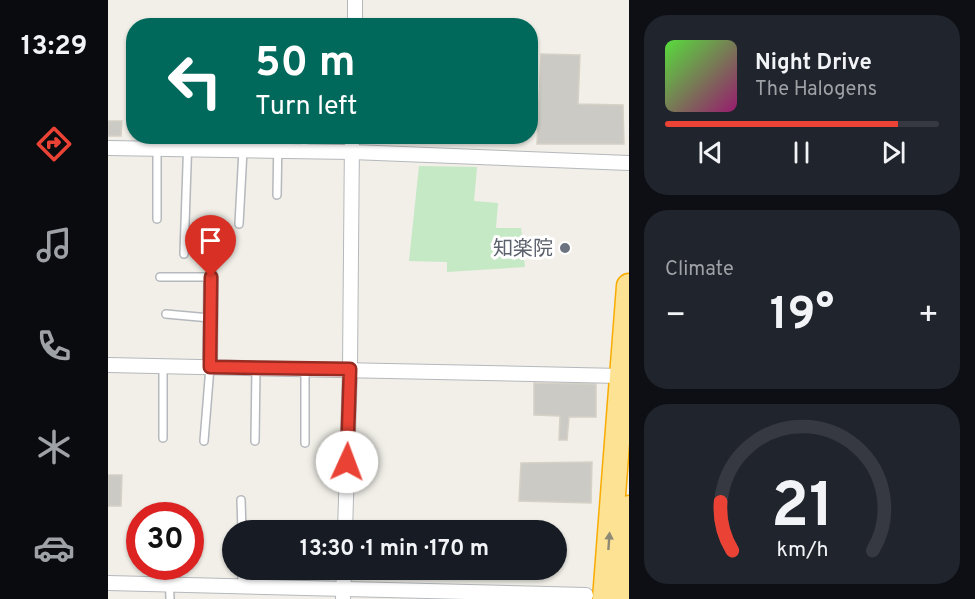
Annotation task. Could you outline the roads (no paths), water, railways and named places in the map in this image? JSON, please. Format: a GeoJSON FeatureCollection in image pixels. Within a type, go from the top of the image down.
{"type":"FeatureCollection","features":[{"type":"Feature","properties":{"kind":"highway"},"geometry":{"type":"LineString","coordinates":[[596,597],[621,376],[628,286]]}},
{"type":"Feature","properties":{"kind":"highway"},"geometry":{"type":"LineString","coordinates":[[622,599],[628,508]]}},
{"type":"Feature","properties":{"kind":"street"},"geometry":{"type":"LineString","coordinates":[[355,18],[356,0]]}},
{"type":"Feature","properties":{"kind":"street"},"geometry":{"type":"LineString","coordinates":[[108,148],[158,149],[183,144]]}},
{"type":"Feature","properties":{"kind":"street"},"geometry":{"type":"LineString","coordinates":[[196,144],[243,150],[628,163]]}},
{"type":"Feature","properties":{"kind":"street"},"geometry":{"type":"LineString","coordinates":[[345,520],[350,369],[352,144]]}},
{"type":"Feature","properties":{"kind":"street"},"geometry":{"type":"LineString","coordinates":[[210,367],[211,277]]}},
{"type":"Feature","properties":{"kind":"street"},"geometry":{"type":"LineString","coordinates":[[108,365],[621,376]]}},
{"type":"Feature","properties":{"kind":"street"},"geometry":{"type":"LineString","coordinates":[[108,583],[242,586],[296,593],[596,597]]}},
{"type":"Feature","properties":{"kind":"lane"},"geometry":{"type":"LineString","coordinates":[[184,254],[188,144]]}},
{"type":"Feature","properties":{"kind":"lane"},"geometry":{"type":"LineString","coordinates":[[277,195],[279,144]]}},
{"type":"Feature","properties":{"kind":"lane"},"geometry":{"type":"LineString","coordinates":[[304,144],[304,152]]}},
{"type":"Feature","properties":{"kind":"lane"},"geometry":{"type":"LineString","coordinates":[[157,219],[158,149]]}},
{"type":"Feature","properties":{"kind":"lane"},"geometry":{"type":"LineString","coordinates":[[239,224],[243,150]]}},
{"type":"Feature","properties":{"kind":"lane"},"geometry":{"type":"LineString","coordinates":[[159,277],[211,277]]}},
{"type":"Feature","properties":{"kind":"lane"},"geometry":{"type":"LineString","coordinates":[[166,314],[210,318]]}},
{"type":"Feature","properties":{"kind":"lane"},"geometry":{"type":"LineString","coordinates":[[163,366],[163,438]]}},
{"type":"Feature","properties":{"kind":"lane"},"geometry":{"type":"LineString","coordinates":[[204,441],[210,367]]}},
{"type":"Feature","properties":{"kind":"lane"},"geometry":{"type":"LineString","coordinates":[[255,441],[256,368]]}},
{"type":"Feature","properties":{"kind":"lane"},"geometry":{"type":"LineString","coordinates":[[305,369],[305,443]]}},
{"type":"Feature","properties":{"kind":"lane"},"geometry":{"type":"LineString","coordinates":[[241,500],[242,520]]}},
{"type":"Feature","properties":{"kind":"lane"},"geometry":{"type":"LineString","coordinates":[[169,580],[170,599]]}},
{"type":"Feature","properties":{"kind":"lane"},"geometry":{"type":"LineString","coordinates":[[242,580],[242,586]]}},
{"type":"Feature","properties":{"kind":"place","name":"知楽院"},"geometry":{"type":"Point","coordinates":[565,248]}}]}
